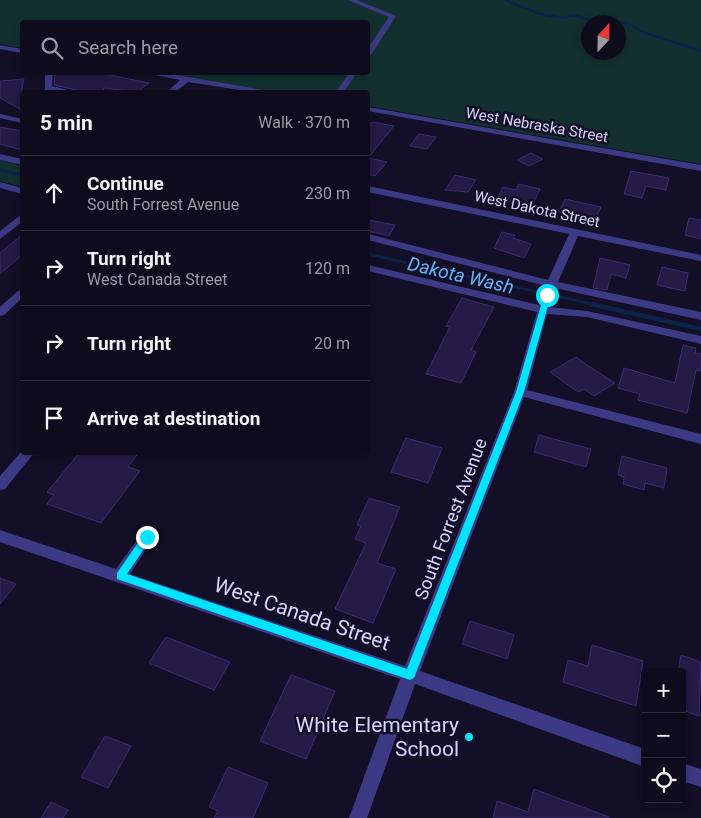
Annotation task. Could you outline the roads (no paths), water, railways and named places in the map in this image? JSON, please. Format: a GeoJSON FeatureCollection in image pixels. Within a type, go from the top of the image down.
{"type":"FeatureCollection","features":[{"type":"Feature","properties":{"kind":"street"},"geometry":{"type":"LineString","coordinates":[[351,0],[393,16],[370,50]]}},
{"type":"Feature","properties":{"kind":"street"},"geometry":{"type":"LineString","coordinates":[[2,49],[20,51]]}},
{"type":"Feature","properties":{"kind":"street"},"geometry":{"type":"LineString","coordinates":[[49,75],[48,88],[60,90]]}},
{"type":"Feature","properties":{"kind":"street"},"geometry":{"type":"LineString","coordinates":[[158,75],[250,90]]}},
{"type":"Feature","properties":{"kind":"street"},"geometry":{"type":"LineString","coordinates":[[341,90],[352,75]]}},
{"type":"Feature","properties":{"kind":"street"},"geometry":{"type":"LineString","coordinates":[[173,90],[185,80]]}},
{"type":"Feature","properties":{"kind":"street","name":"West Nebraska Street"},"geometry":{"type":"LineString","coordinates":[[370,110],[701,168]]}},
{"type":"Feature","properties":{"kind":"street"},"geometry":{"type":"LineString","coordinates":[[0,116],[20,120]]}},
{"type":"Feature","properties":{"kind":"street"},"geometry":{"type":"LineString","coordinates":[[0,157],[20,162]]}},
{"type":"Feature","properties":{"kind":"street"},"geometry":{"type":"LineString","coordinates":[[0,185],[20,190]]}},
{"type":"Feature","properties":{"kind":"street","name":"West Dakota Street"},"geometry":{"type":"LineString","coordinates":[[370,189],[701,258]]}},
{"type":"Feature","properties":{"kind":"street"},"geometry":{"type":"LineString","coordinates":[[0,235],[20,219]]}},
{"type":"Feature","properties":{"kind":"street","name":"South Forrest Avenue"},"geometry":{"type":"LineString","coordinates":[[358,818],[410,675],[520,392],[543,310],[552,284],[575,232]]}},
{"type":"Feature","properties":{"kind":"street"},"geometry":{"type":"LineString","coordinates":[[370,238],[552,284],[701,316]]}},
{"type":"Feature","properties":{"kind":"street"},"geometry":{"type":"LineString","coordinates":[[370,268],[543,310],[587,314],[701,340]]}},
{"type":"Feature","properties":{"kind":"street"},"geometry":{"type":"LineString","coordinates":[[0,313],[20,295]]}},
{"type":"Feature","properties":{"kind":"street"},"geometry":{"type":"LineString","coordinates":[[520,392],[701,439]]}},
{"type":"Feature","properties":{"kind":"street"},"geometry":{"type":"LineString","coordinates":[[0,485],[26,455]]}},
{"type":"Feature","properties":{"kind":"street","name":"West Canada Street"},"geometry":{"type":"LineString","coordinates":[[0,536],[410,675],[641,757]]}},
{"type":"Feature","properties":{"kind":"street"},"geometry":{"type":"LineString","coordinates":[[120,576],[147,537]]}},
{"type":"Feature","properties":{"kind":"street"},"geometry":{"type":"LineString","coordinates":[[686,773],[701,778]]}},
{"type":"Feature","properties":{"kind":"waterway"},"geometry":{"type":"LineString","coordinates":[[505,0],[540,14],[563,18],[572,15],[592,20],[629,23],[642,32],[701,51]]}},
{"type":"Feature","properties":{"kind":"waterway","name":"Dakota Wash"},"geometry":{"type":"LineString","coordinates":[[0,170],[20,175]]}},
{"type":"Feature","properties":{"kind":"waterway","name":"Dakota Wash"},"geometry":{"type":"LineString","coordinates":[[370,254],[596,305]]}},
{"type":"Feature","properties":{"kind":"waterway","name":"Dakota Wash"},"geometry":{"type":"LineString","coordinates":[[591,304],[701,329]]}},
{"type":"Feature","properties":{"kind":"place","name":"White Elementary School"},"geometry":{"type":"Point","coordinates":[469,737]}}]}
